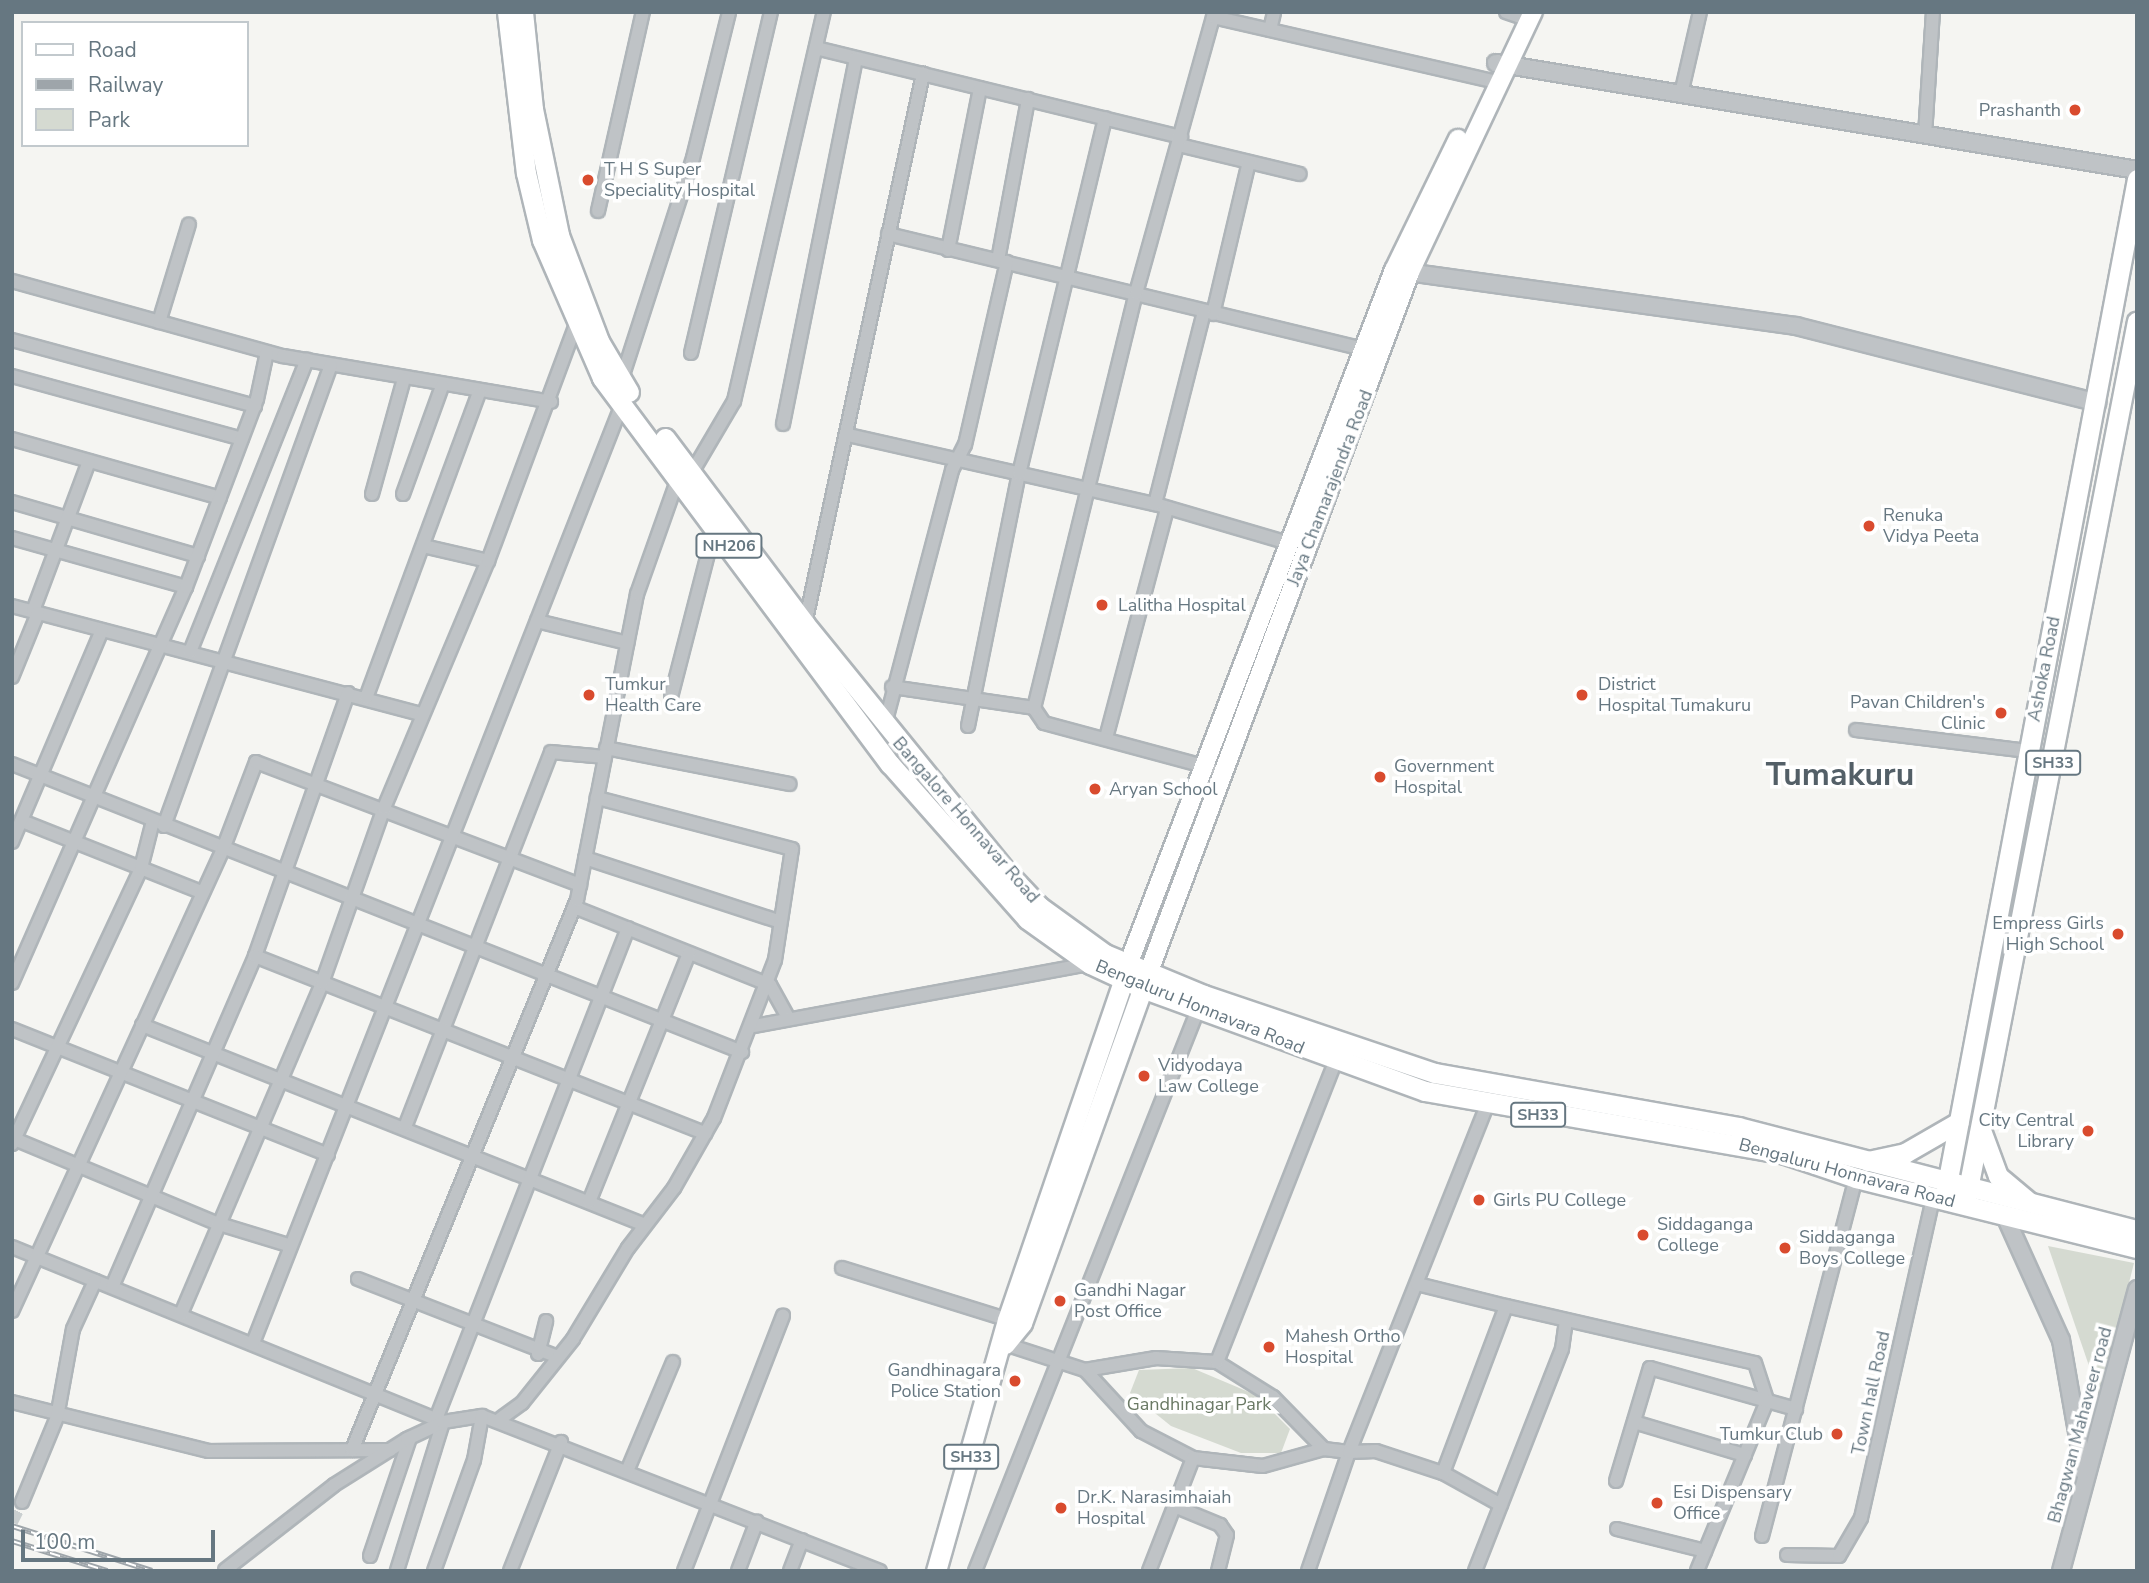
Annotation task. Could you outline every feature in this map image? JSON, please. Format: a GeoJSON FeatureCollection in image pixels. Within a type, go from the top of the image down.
{"type":"FeatureCollection","features":[{"type":"Feature","properties":{"kind":"main road","name":"NH206"},"geometry":{"type":"LineString","coordinates":[[507,12],[526,173],[542,240],[576,327],[621,392]]}},
{"type":"Feature","properties":{"kind":"main road","name":"Bangalore Honnavar Road"},"geometry":{"type":"LineString","coordinates":[[523,12],[533,109],[559,235],[583,305],[621,392],[781,603],[805,624],[885,725],[1040,907],[1126,972],[1200,1003],[1435,1073],[1729,1125],[1858,1170],[1940,1190]]}},
{"type":"Feature","properties":{"kind":"main road","name":"Jaya Chamarajendra Road"},"geometry":{"type":"LineString","coordinates":[[1126,972],[1364,349],[1522,14]]}},
{"type":"Feature","properties":{"kind":"main road","name":"Ashoka Road"},"geometry":{"type":"LineString","coordinates":[[1940,1190],[1959,1122],[2028,751],[2097,403],[2137,179]]}},
{"type":"Feature","properties":{"kind":"main road","name":"Jaya Chamarajendra Road"},"geometry":{"type":"LineString","coordinates":[[1145,981],[1224,772],[1402,271]]}},
{"type":"Feature","properties":{"kind":"main road","name":"Ashoka Road"},"geometry":{"type":"LineString","coordinates":[[1967,1196],[2133,360],[2137,321]]}},
{"type":"Feature","properties":{"kind":"main road","name":"Bengaluru Honnavara Road"},"geometry":{"type":"LineString","coordinates":[[685,476],[715,527],[781,603],[890,764],[972,859],[1027,919],[1090,964],[1126,972]]}},
{"type":"Feature","properties":{"kind":"main road","name":"SH33"},"geometry":{"type":"LineString","coordinates":[[1015,1321],[1126,972]]}},
{"type":"Feature","properties":{"kind":"main road","name":"SH33"},"geometry":{"type":"LineString","coordinates":[[936,1571],[1005,1344],[1145,981]]}},
{"type":"Feature","properties":{"kind":"main road","name":"Bengaluru Honnavara Road"},"geometry":{"type":"LineString","coordinates":[[1200,1003],[1336,1060],[1487,1106],[1752,1146],[1858,1170]]}},
{"type":"Feature","properties":{"kind":"main road"},"geometry":{"type":"LineString","coordinates":[[1858,1170],[1905,1153],[1959,1122]]}},
{"type":"Feature","properties":{"kind":"main road"},"geometry":{"type":"LineString","coordinates":[[1980,1125],[1998,1176],[2033,1206]]}},
{"type":"Feature","properties":{"kind":"main road","name":"Bengaluru Honnavara Road"},"geometry":{"type":"LineString","coordinates":[[1940,1190],[2033,1206],[2137,1230]]}},
{"type":"Feature","properties":{"kind":"main road","name":"Bengaluru Honnavara Road"},"geometry":{"type":"LineString","coordinates":[[1967,1196],[2005,1216],[2137,1248]]}},
{"type":"Feature","properties":{"kind":"street"},"geometry":{"type":"LineString","coordinates":[[598,211],[643,12]]}},
{"type":"Feature","properties":{"kind":"street"},"geometry":{"type":"LineString","coordinates":[[253,1343],[537,621],[621,392],[693,158],[729,12]]}},
{"type":"Feature","properties":{"kind":"street"},"geometry":{"type":"LineString","coordinates":[[691,353],[771,12]]}},
{"type":"Feature","properties":{"kind":"street"},"geometry":{"type":"LineString","coordinates":[[352,1450],[379,1396],[574,907],[637,594],[685,476],[734,401],[824,12]]}},
{"type":"Feature","properties":{"kind":"street"},"geometry":{"type":"LineString","coordinates":[[1270,30],[1275,12]]}},
{"type":"Feature","properties":{"kind":"street"},"geometry":{"type":"LineString","coordinates":[[1681,94],[1700,12]]}},
{"type":"Feature","properties":{"kind":"street"},"geometry":{"type":"LineString","coordinates":[[1925,135],[1933,12]]}},
{"type":"Feature","properties":{"kind":"street"},"geometry":{"type":"LineString","coordinates":[[1034,708],[1090,490],[1136,293],[1213,17],[1492,81]]}},
{"type":"Feature","properties":{"kind":"street"},"geometry":{"type":"LineString","coordinates":[[816,48],[1105,118],[1249,162],[1300,174]]}},
{"type":"Feature","properties":{"kind":"street"},"geometry":{"type":"LineString","coordinates":[[783,424],[856,58]]}},
{"type":"Feature","properties":{"kind":"street"},"geometry":{"type":"LineString","coordinates":[[1500,64],[2137,170]]}},
{"type":"Feature","properties":{"kind":"street"},"geometry":{"type":"LineString","coordinates":[[805,624],[848,435],[923,74]]}},
{"type":"Feature","properties":{"kind":"street"},"geometry":{"type":"LineString","coordinates":[[948,250],[980,88]]}},
{"type":"Feature","properties":{"kind":"street"},"geometry":{"type":"LineString","coordinates":[[885,725],[892,687],[960,457],[1003,261],[1028,100]]}},
{"type":"Feature","properties":{"kind":"street"},"geometry":{"type":"LineString","coordinates":[[968,726],[1019,474],[1069,279],[1105,118]]}},
{"type":"Feature","properties":{"kind":"street"},"geometry":{"type":"LineString","coordinates":[[1106,738],[1208,313],[1249,162]]}},
{"type":"Feature","properties":{"kind":"street"},"geometry":{"type":"LineString","coordinates":[[159,323],[189,224]]}},
{"type":"Feature","properties":{"kind":"street"},"geometry":{"type":"LineString","coordinates":[[888,234],[1364,349]]}},
{"type":"Feature","properties":{"kind":"street"},"geometry":{"type":"LineString","coordinates":[[1402,271],[1796,326],[2097,403]]}},
{"type":"Feature","properties":{"kind":"street"},"geometry":{"type":"LineString","coordinates":[[12,281],[268,352],[479,393],[551,402]]}},
{"type":"Feature","properties":{"kind":"street"},"geometry":{"type":"LineString","coordinates":[[181,1314],[216,1223],[283,1079],[322,983],[349,899],[383,808],[488,561],[551,402],[583,305]]}},
{"type":"Feature","properties":{"kind":"street"},"geometry":{"type":"LineString","coordinates":[[12,340],[255,406]]}},
{"type":"Feature","properties":{"kind":"street"},"geometry":{"type":"LineString","coordinates":[[12,983],[186,587],[255,406],[268,352]]}},
{"type":"Feature","properties":{"kind":"street"},"geometry":{"type":"LineString","coordinates":[[190,652],[307,360]]}},
{"type":"Feature","properties":{"kind":"street"},"geometry":{"type":"LineString","coordinates":[[291,1246],[216,1223],[13,1140],[60,1046],[141,868],[228,661],[331,365]]}},
{"type":"Feature","properties":{"kind":"street"},"geometry":{"type":"LineString","coordinates":[[12,376],[242,439]]}},
{"type":"Feature","properties":{"kind":"street"},"geometry":{"type":"LineString","coordinates":[[372,494],[404,379]]}},
{"type":"Feature","properties":{"kind":"street"},"geometry":{"type":"LineString","coordinates":[[403,494],[442,386]]}},
{"type":"Feature","properties":{"kind":"street"},"geometry":{"type":"LineString","coordinates":[[366,698],[479,393]]}},
{"type":"Feature","properties":{"kind":"street"},"geometry":{"type":"LineString","coordinates":[[848,435],[960,457],[1019,474],[1161,506],[1288,543]]}},
{"type":"Feature","properties":{"kind":"street"},"geometry":{"type":"LineString","coordinates":[[12,439],[220,498]]}},
{"type":"Feature","properties":{"kind":"street"},"geometry":{"type":"LineString","coordinates":[[12,677],[55,550],[89,461]]}},
{"type":"Feature","properties":{"kind":"street"},"geometry":{"type":"LineString","coordinates":[[12,502],[198,556]]}},
{"type":"Feature","properties":{"kind":"street"},"geometry":{"type":"LineString","coordinates":[[671,697],[715,527]]}},
{"type":"Feature","properties":{"kind":"street"},"geometry":{"type":"LineString","coordinates":[[12,538],[186,587]]}},
{"type":"Feature","properties":{"kind":"street"},"geometry":{"type":"LineString","coordinates":[[423,545],[488,561]]}},
{"type":"Feature","properties":{"kind":"street"},"geometry":{"type":"LineString","coordinates":[[12,606],[348,692],[421,714]]}},
{"type":"Feature","properties":{"kind":"street"},"geometry":{"type":"LineString","coordinates":[[537,621],[627,643]]}},
{"type":"Feature","properties":{"kind":"street"},"geometry":{"type":"LineString","coordinates":[[12,842],[44,777],[102,630]]}},
{"type":"Feature","properties":{"kind":"street"},"geometry":{"type":"LineString","coordinates":[[892,687],[1034,708],[1044,723],[1224,772]]}},
{"type":"Feature","properties":{"kind":"street"},"geometry":{"type":"LineString","coordinates":[[112,1287],[197,1100],[255,956],[281,873],[317,783],[348,692]]}},
{"type":"Feature","properties":{"kind":"street"},"geometry":{"type":"LineString","coordinates":[[1856,730],[2028,751]]}},
{"type":"Feature","properties":{"kind":"street"},"geometry":{"type":"LineString","coordinates":[[405,1127],[513,857],[551,752],[605,752],[789,785]]}},
{"type":"Feature","properties":{"kind":"street"},"geometry":{"type":"LineString","coordinates":[[12,1311],[222,849],[256,762],[453,833],[580,885]]}},
{"type":"Feature","properties":{"kind":"street"},"geometry":{"type":"LineString","coordinates":[[12,764],[415,926],[742,1052]]}},
{"type":"Feature","properties":{"kind":"street"},"geometry":{"type":"LineString","coordinates":[[500,1419],[522,1403],[544,1369],[573,1339],[705,1133],[770,985],[778,921],[792,849],[597,798]]}},
{"type":"Feature","properties":{"kind":"street"},"geometry":{"type":"LineString","coordinates":[[22,821],[201,892]]}},
{"type":"Feature","properties":{"kind":"street"},"geometry":{"type":"LineString","coordinates":[[585,858],[778,921]]}},
{"type":"Feature","properties":{"kind":"street"},"geometry":{"type":"LineString","coordinates":[[574,907],[770,985],[788,1018]]}},
{"type":"Feature","properties":{"kind":"street"},"geometry":{"type":"LineString","coordinates":[[397,1571],[439,1421],[473,1326],[567,1077],[628,928]]}},
{"type":"Feature","properties":{"kind":"street"},"geometry":{"type":"LineString","coordinates":[[589,1202],[689,953]]}},
{"type":"Feature","properties":{"kind":"street"},"geometry":{"type":"LineString","coordinates":[[255,956],[445,1028],[705,1133]]}},
{"type":"Feature","properties":{"kind":"street"},"geometry":{"type":"LineString","coordinates":[[754,1026],[1090,964]]}},
{"type":"Feature","properties":{"kind":"street"},"geometry":{"type":"LineString","coordinates":[[975,1571],[1056,1359],[1200,1003]]}},
{"type":"Feature","properties":{"kind":"street"},"geometry":{"type":"LineString","coordinates":[[142,1025],[405,1127],[645,1225]]}},
{"type":"Feature","properties":{"kind":"street"},"geometry":{"type":"LineString","coordinates":[[12,1029],[262,1124],[328,1155]]}},
{"type":"Feature","properties":{"kind":"street"},"geometry":{"type":"LineString","coordinates":[[1217,1362],[1336,1060]]}},
{"type":"Feature","properties":{"kind":"street"},"geometry":{"type":"LineString","coordinates":[[1308,1571],[1349,1452],[1487,1106]]}},
{"type":"Feature","properties":{"kind":"street"},"geometry":{"type":"LineString","coordinates":[[1762,1536],[1858,1170]]}},
{"type":"Feature","properties":{"kind":"street","name":"Town hall Road"},"geometry":{"type":"LineString","coordinates":[[1787,1555],[1839,1556],[1861,1518],[1940,1190]]}},
{"type":"Feature","properties":{"kind":"street"},"geometry":{"type":"LineString","coordinates":[[2005,1216],[2061,1340],[2085,1482]]}},
{"type":"Feature","properties":{"kind":"street"},"geometry":{"type":"LineString","coordinates":[[12,1247],[439,1421]]}},
{"type":"Feature","properties":{"kind":"street"},"geometry":{"type":"LineString","coordinates":[[842,1268],[1015,1321]]}},
{"type":"Feature","properties":{"kind":"street"},"geometry":{"type":"LineString","coordinates":[[358,1279],[416,1304],[555,1356]]}},
{"type":"Feature","properties":{"kind":"street"},"geometry":{"type":"LineString","coordinates":[[22,1502],[57,1417],[73,1329],[95,1281]]}},
{"type":"Feature","properties":{"kind":"street"},"geometry":{"type":"LineString","coordinates":[[1417,1284],[1755,1363],[1767,1401],[1697,1571]]}},
{"type":"Feature","properties":{"kind":"street","name":"Bhagwan Mahaveer road"},"geometry":{"type":"LineString","coordinates":[[2061,1571],[2137,1289]]}},
{"type":"Feature","properties":{"kind":"street"},"geometry":{"type":"LineString","coordinates":[[1443,1473],[1506,1306]]}},
{"type":"Feature","properties":{"kind":"street"},"geometry":{"type":"LineString","coordinates":[[684,1571],[783,1316]]}},
{"type":"Feature","properties":{"kind":"street"},"geometry":{"type":"LineString","coordinates":[[1475,1571],[1562,1349],[1566,1320]]}},
{"type":"Feature","properties":{"kind":"street"},"geometry":{"type":"LineString","coordinates":[[544,1369],[536,1349],[546,1321]]}},
{"type":"Feature","properties":{"kind":"street"},"geometry":{"type":"LineString","coordinates":[[1005,1344],[1085,1370],[1156,1358],[1217,1362],[1273,1397],[1324,1449]]}},
{"type":"Feature","properties":{"kind":"street"},"geometry":{"type":"LineString","coordinates":[[628,1469],[673,1362]]}},
{"type":"Feature","properties":{"kind":"street"},"geometry":{"type":"LineString","coordinates":[[1616,1481],[1650,1368],[1796,1409]]}},
{"type":"Feature","properties":{"kind":"street"},"geometry":{"type":"LineString","coordinates":[[1085,1370],[1113,1408],[1141,1431],[1193,1458],[1263,1466],[1324,1449],[1376,1451],[1443,1473],[1501,1505]]}},
{"type":"Feature","properties":{"kind":"street"},"geometry":{"type":"LineString","coordinates":[[12,1402],[57,1417],[209,1451],[390,1450]]}},
{"type":"Feature","properties":{"kind":"street"},"geometry":{"type":"LineString","coordinates":[[434,1571],[474,1461],[482,1416]]}},
{"type":"Feature","properties":{"kind":"street"},"geometry":{"type":"LineString","coordinates":[[225,1570],[410,1438],[439,1421],[482,1416],[500,1419],[561,1442],[757,1521],[802,1540],[848,1565],[880,1571]]}},
{"type":"Feature","properties":{"kind":"street"},"geometry":{"type":"LineString","coordinates":[[1633,1422],[1745,1455]]}},
{"type":"Feature","properties":{"kind":"street"},"geometry":{"type":"LineString","coordinates":[[370,1556],[410,1438]]}},
{"type":"Feature","properties":{"kind":"street"},"geometry":{"type":"LineString","coordinates":[[510,1571],[561,1442]]}},
{"type":"Feature","properties":{"kind":"street"},"geometry":{"type":"LineString","coordinates":[[1149,1571],[1193,1458]]}},
{"type":"Feature","properties":{"kind":"street"},"geometry":{"type":"LineString","coordinates":[[1174,1506],[1220,1525],[1227,1535],[1218,1571]]}},
{"type":"Feature","properties":{"kind":"street"},"geometry":{"type":"LineString","coordinates":[[738,1571],[757,1521]]}},
{"type":"Feature","properties":{"kind":"street"},"geometry":{"type":"LineString","coordinates":[[1617,1529],[1705,1551]]}},
{"type":"Feature","properties":{"kind":"street"},"geometry":{"type":"LineString","coordinates":[[790,1571],[802,1540]]}},
{"type":"Feature","properties":{"kind":"green space"},"geometry":{"type":"Polygon","coordinates":[[[2048,1246],[2134,1263],[2100,1398],[2048,1246]]]}},
{"type":"Feature","properties":{"kind":"green space","name":"Gandhinagar Park"},"geometry":{"type":"Polygon","coordinates":[[[1192,1368],[1256,1395],[1290,1429],[1281,1453],[1241,1453],[1171,1426],[1130,1393],[1139,1370],[1192,1368]]]}},
{"type":"Feature","properties":{"kind":"tunnel"},"geometry":{"type":"LineString","coordinates":[[12,1522],[22,1502]]}},
{"type":"Feature","properties":{"kind":"railway"},"geometry":{"type":"LineString","coordinates":[[12,1526],[152,1571]]}},
{"type":"Feature","properties":{"kind":"railway"},"geometry":{"type":"LineString","coordinates":[[12,1541],[107,1571]]}},
{"type":"Feature","properties":{"kind":"place","name":"Prashanth"},"geometry":{"type":"Point","coordinates":[2075,110]}},
{"type":"Feature","properties":{"kind":"place","name":"T H S Super Speciality Hospital"},"geometry":{"type":"Point","coordinates":[588,180]}},
{"type":"Feature","properties":{"kind":"place","name":"Renuka Vidya Peeta"},"geometry":{"type":"Point","coordinates":[1869,526]}},
{"type":"Feature","properties":{"kind":"place","name":"Lalitha Hospital"},"geometry":{"type":"Point","coordinates":[1102,605]}},
{"type":"Feature","properties":{"kind":"place","name":"Tumkur Health Care"},"geometry":{"type":"Point","coordinates":[589,695]}},
{"type":"Feature","properties":{"kind":"place","name":"District Hospital Tumakuru"},"geometry":{"type":"Point","coordinates":[1582,695]}},
{"type":"Feature","properties":{"kind":"place","name":"Pavan Children's Clinic"},"geometry":{"type":"Point","coordinates":[2001,713]}},
{"type":"Feature","properties":{"kind":"place","name":"Government Hospital"},"geometry":{"type":"Point","coordinates":[1380,777]}},
{"type":"Feature","properties":{"kind":"place","name":"Aryan School"},"geometry":{"type":"Point","coordinates":[1095,789]}},
{"type":"Feature","properties":{"kind":"place","name":"Empress Girls High School"},"geometry":{"type":"Point","coordinates":[2118,934]}},
{"type":"Feature","properties":{"kind":"place","name":"Vidyodaya Law College"},"geometry":{"type":"Point","coordinates":[1144,1076]}},
{"type":"Feature","properties":{"kind":"place","name":"City Central Library"},"geometry":{"type":"Point","coordinates":[2088,1131]}},
{"type":"Feature","properties":{"kind":"place","name":"Girls PU College"},"geometry":{"type":"Point","coordinates":[1479,1200]}},
{"type":"Feature","properties":{"kind":"place","name":"Siddaganga College"},"geometry":{"type":"Point","coordinates":[1643,1235]}},
{"type":"Feature","properties":{"kind":"place","name":"Siddaganga Boys College"},"geometry":{"type":"Point","coordinates":[1785,1248]}},
{"type":"Feature","properties":{"kind":"place","name":"Gandhi Nagar Post Office"},"geometry":{"type":"Point","coordinates":[1060,1301]}},
{"type":"Feature","properties":{"kind":"place","name":"Mahesh Ortho Hospital"},"geometry":{"type":"Point","coordinates":[1269,1347]}},
{"type":"Feature","properties":{"kind":"place","name":"Gandhinagara Police Station"},"geometry":{"type":"Point","coordinates":[1015,1381]}},
{"type":"Feature","properties":{"kind":"place","name":"Tumkur Club"},"geometry":{"type":"Point","coordinates":[1837,1434]}},
{"type":"Feature","properties":{"kind":"place","name":"Esi Dispensary Office"},"geometry":{"type":"Point","coordinates":[1657,1503]}},
{"type":"Feature","properties":{"kind":"place","name":"Dr.K. Narasimhaiah Hospital"},"geometry":{"type":"Point","coordinates":[1061,1508]}},
{"type":"Feature","properties":{"kind":"district","name":"Tumakuru"},"geometry":{"type":"Point","coordinates":[1840,775]}}]}
